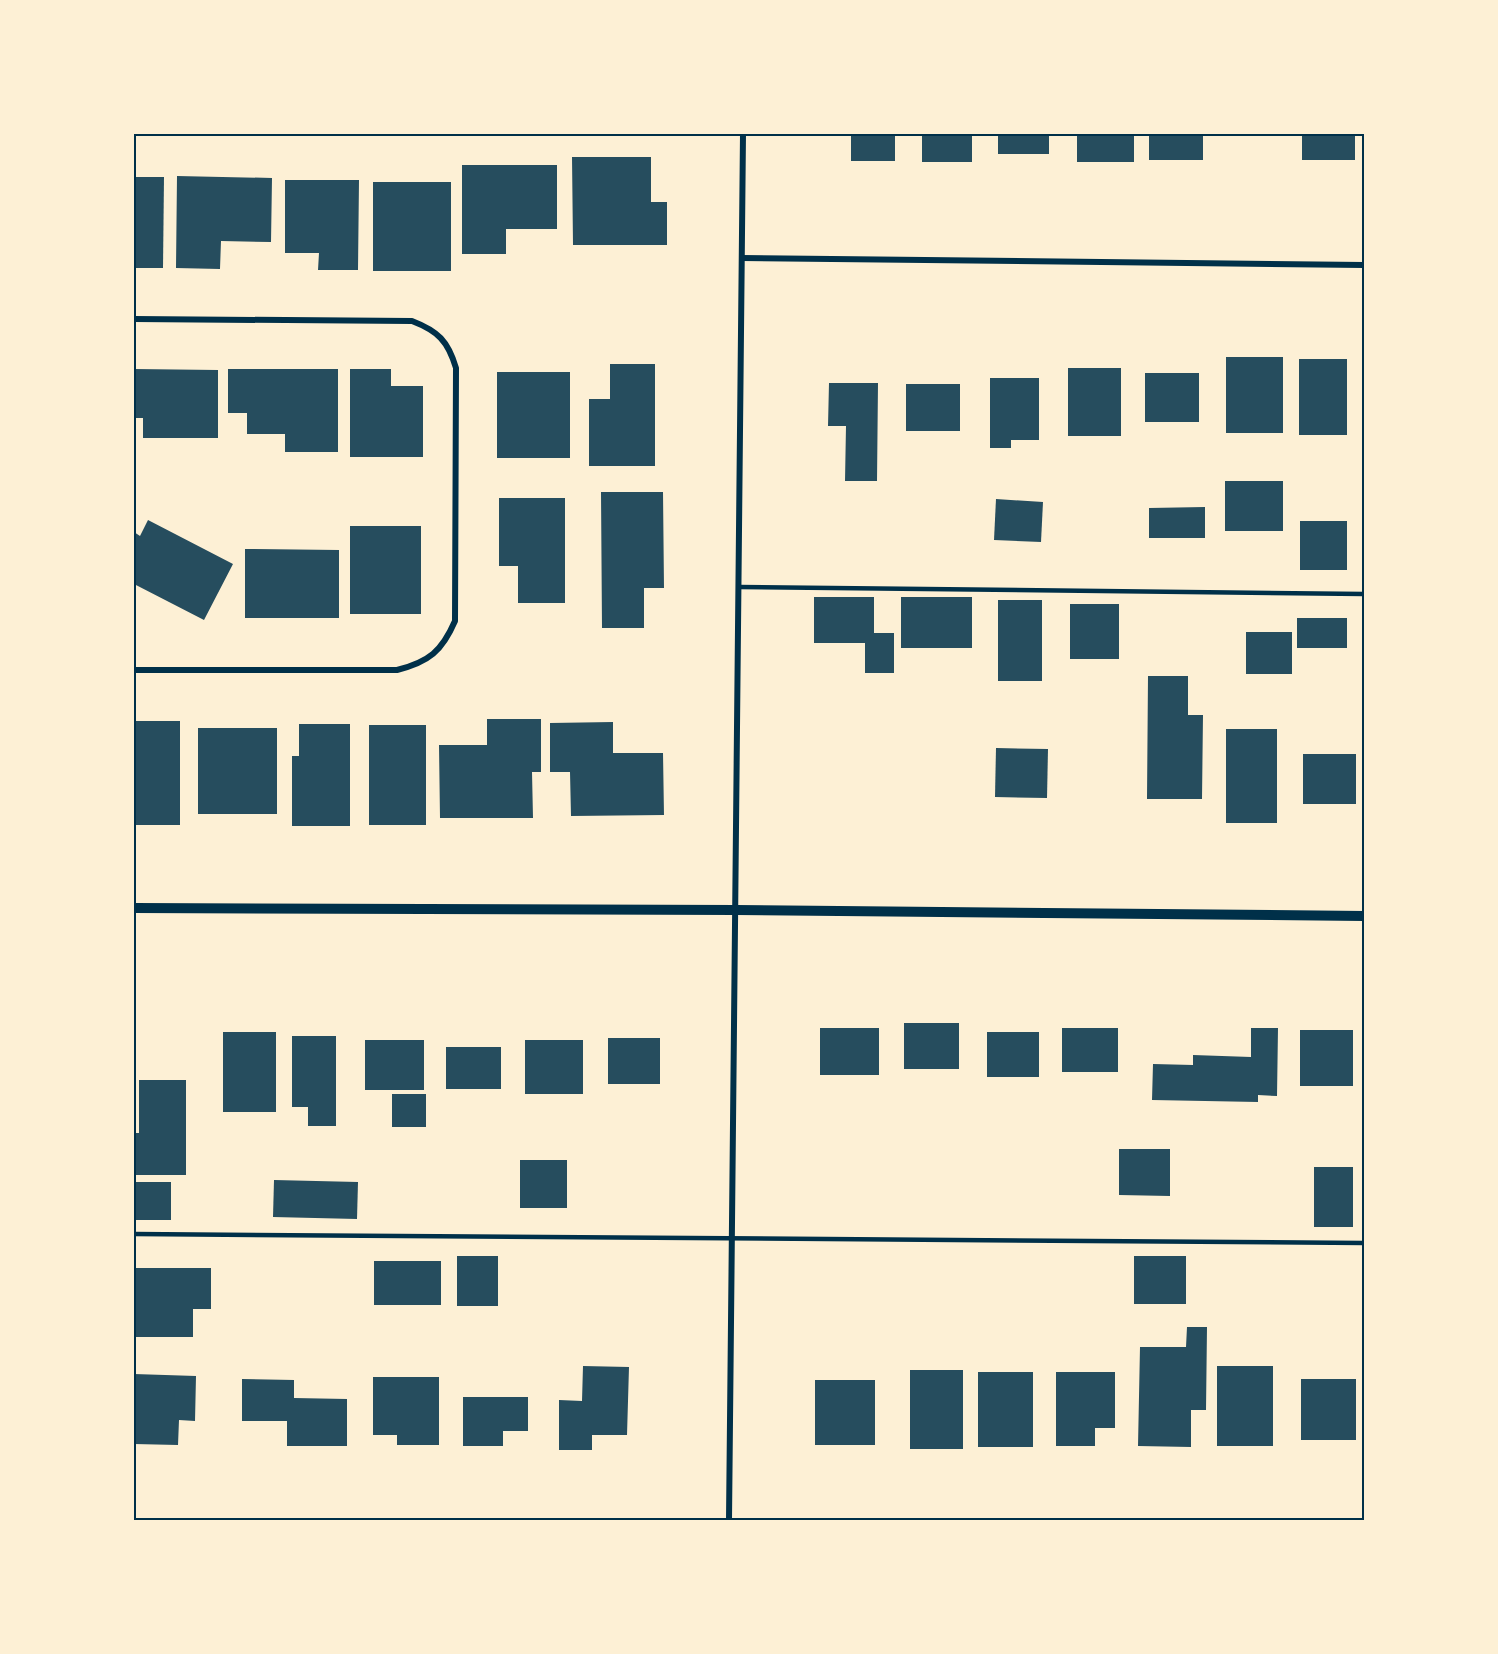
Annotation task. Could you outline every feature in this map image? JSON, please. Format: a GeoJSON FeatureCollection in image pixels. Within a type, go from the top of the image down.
{"type":"FeatureCollection","features":[{"type":"Feature","properties":{"kind":"street"},"geometry":{"type":"LineString","coordinates":[[729,1521],[743,134]]}},
{"type":"Feature","properties":{"kind":"street"},"geometry":{"type":"LineString","coordinates":[[742,258],[1365,265]]}},
{"type":"Feature","properties":{"kind":"street"},"geometry":{"type":"LineString","coordinates":[[134,319],[412,321],[428,327],[451,351],[456,368],[456,402],[455,621],[447,640],[434,655],[417,665],[397,670],[134,670]]}},
{"type":"Feature","properties":{"kind":"street"},"geometry":{"type":"LineString","coordinates":[[134,908],[736,910],[1365,916]]}},
{"type":"Feature","properties":{"kind":"lane"},"geometry":{"type":"LineString","coordinates":[[739,587],[1365,594]]}},
{"type":"Feature","properties":{"kind":"lane"},"geometry":{"type":"LineString","coordinates":[[134,1234],[1365,1243]]}},
{"type":"Feature","properties":{"kind":"building"},"geometry":{"type":"Polygon","coordinates":[[[851,134],[895,134],[895,161],[851,161],[851,134]]]}},
{"type":"Feature","properties":{"kind":"building"},"geometry":{"type":"Polygon","coordinates":[[[922,134],[972,134],[972,162],[922,162],[922,134]]]}},
{"type":"Feature","properties":{"kind":"building"},"geometry":{"type":"Polygon","coordinates":[[[998,134],[1049,134],[1049,154],[998,154],[998,134]]]}},
{"type":"Feature","properties":{"kind":"building"},"geometry":{"type":"Polygon","coordinates":[[[1077,134],[1134,134],[1134,162],[1077,162],[1077,134]]]}},
{"type":"Feature","properties":{"kind":"building"},"geometry":{"type":"Polygon","coordinates":[[[1149,134],[1203,134],[1203,160],[1149,160],[1149,134]]]}},
{"type":"Feature","properties":{"kind":"building"},"geometry":{"type":"Polygon","coordinates":[[[1302,134],[1355,134],[1355,160],[1302,160],[1302,134]]]}},
{"type":"Feature","properties":{"kind":"building"},"geometry":{"type":"Polygon","coordinates":[[[572,157],[651,157],[651,202],[667,202],[667,245],[573,245],[572,157]]]}},
{"type":"Feature","properties":{"kind":"building"},"geometry":{"type":"Polygon","coordinates":[[[462,165],[557,165],[557,229],[506,229],[506,254],[462,254],[462,165]]]}},
{"type":"Feature","properties":{"kind":"building"},"geometry":{"type":"Polygon","coordinates":[[[177,176],[272,178],[271,242],[221,241],[220,269],[176,268],[177,176]]]}},
{"type":"Feature","properties":{"kind":"building"},"geometry":{"type":"Polygon","coordinates":[[[134,177],[164,177],[163,268],[134,268],[134,177]]]}},
{"type":"Feature","properties":{"kind":"building"},"geometry":{"type":"Polygon","coordinates":[[[285,180],[359,180],[358,270],[318,270],[319,253],[285,253],[285,180]]]}},
{"type":"Feature","properties":{"kind":"building"},"geometry":{"type":"Polygon","coordinates":[[[373,182],[451,182],[451,271],[373,271],[373,182]]]}},
{"type":"Feature","properties":{"kind":"building"},"geometry":{"type":"Polygon","coordinates":[[[1226,357],[1283,357],[1283,433],[1226,433],[1226,357]]]}},
{"type":"Feature","properties":{"kind":"building"},"geometry":{"type":"Polygon","coordinates":[[[1299,359],[1347,359],[1347,435],[1299,435],[1299,359]]]}},
{"type":"Feature","properties":{"kind":"building"},"geometry":{"type":"Polygon","coordinates":[[[610,364],[655,364],[655,466],[589,466],[589,399],[610,399],[610,364]]]}},
{"type":"Feature","properties":{"kind":"building"},"geometry":{"type":"Polygon","coordinates":[[[1068,368],[1121,368],[1121,436],[1068,436],[1068,368]]]}},
{"type":"Feature","properties":{"kind":"building"},"geometry":{"type":"Polygon","coordinates":[[[134,369],[218,370],[218,438],[143,438],[143,418],[134,418],[134,369]]]}},
{"type":"Feature","properties":{"kind":"building"},"geometry":{"type":"Polygon","coordinates":[[[228,369],[338,369],[338,452],[285,452],[285,434],[247,434],[247,413],[228,413],[228,369]]]}},
{"type":"Feature","properties":{"kind":"building"},"geometry":{"type":"Polygon","coordinates":[[[350,369],[391,369],[391,386],[423,386],[423,457],[350,457],[350,369]]]}},
{"type":"Feature","properties":{"kind":"building"},"geometry":{"type":"Polygon","coordinates":[[[497,372],[570,372],[570,458],[497,458],[497,372]]]}},
{"type":"Feature","properties":{"kind":"building"},"geometry":{"type":"Polygon","coordinates":[[[1145,373],[1199,373],[1199,422],[1145,422],[1145,373]]]}},
{"type":"Feature","properties":{"kind":"building"},"geometry":{"type":"Polygon","coordinates":[[[990,378],[1039,378],[1039,440],[1011,440],[1011,448],[990,448],[990,378]]]}},
{"type":"Feature","properties":{"kind":"building"},"geometry":{"type":"Polygon","coordinates":[[[829,383],[878,383],[877,481],[845,481],[846,426],[828,426],[829,383]]]}},
{"type":"Feature","properties":{"kind":"building"},"geometry":{"type":"Polygon","coordinates":[[[906,384],[960,384],[960,431],[906,431],[906,384]]]}},
{"type":"Feature","properties":{"kind":"building"},"geometry":{"type":"Polygon","coordinates":[[[1225,481],[1283,481],[1283,531],[1225,531],[1225,481]]]}},
{"type":"Feature","properties":{"kind":"building"},"geometry":{"type":"Polygon","coordinates":[[[601,492],[663,492],[664,588],[644,588],[644,628],[602,628],[601,492]]]}},
{"type":"Feature","properties":{"kind":"building"},"geometry":{"type":"Polygon","coordinates":[[[499,498],[565,498],[565,603],[518,603],[518,566],[499,566],[499,498]]]}},
{"type":"Feature","properties":{"kind":"building"},"geometry":{"type":"Polygon","coordinates":[[[996,499],[1043,502],[1041,542],[994,540],[996,499]]]}},
{"type":"Feature","properties":{"kind":"building"},"geometry":{"type":"Polygon","coordinates":[[[1205,507],[1205,538],[1149,538],[1149,508],[1205,507]]]}},
{"type":"Feature","properties":{"kind":"building"},"geometry":{"type":"Polygon","coordinates":[[[148,520],[233,564],[204,620],[134,584],[134,532],[140,536],[148,520]]]}},
{"type":"Feature","properties":{"kind":"building"},"geometry":{"type":"Polygon","coordinates":[[[1300,521],[1347,521],[1347,570],[1300,570],[1300,521]]]}},
{"type":"Feature","properties":{"kind":"building"},"geometry":{"type":"Polygon","coordinates":[[[350,526],[421,526],[421,614],[350,614],[350,526]]]}},
{"type":"Feature","properties":{"kind":"building"},"geometry":{"type":"Polygon","coordinates":[[[245,549],[339,550],[339,618],[245,618],[245,549]]]}},
{"type":"Feature","properties":{"kind":"building"},"geometry":{"type":"Polygon","coordinates":[[[814,597],[874,597],[874,633],[894,633],[894,673],[865,673],[865,643],[814,643],[814,597]]]}},
{"type":"Feature","properties":{"kind":"building"},"geometry":{"type":"Polygon","coordinates":[[[901,597],[972,597],[972,648],[901,648],[901,597]]]}},
{"type":"Feature","properties":{"kind":"building"},"geometry":{"type":"Polygon","coordinates":[[[998,600],[1042,600],[1042,681],[998,681],[998,600]]]}},
{"type":"Feature","properties":{"kind":"building"},"geometry":{"type":"Polygon","coordinates":[[[1070,604],[1119,604],[1119,659],[1070,659],[1070,604]]]}},
{"type":"Feature","properties":{"kind":"building"},"geometry":{"type":"Polygon","coordinates":[[[1297,618],[1347,618],[1347,648],[1297,648],[1297,618]]]}},
{"type":"Feature","properties":{"kind":"building"},"geometry":{"type":"Polygon","coordinates":[[[1246,632],[1292,632],[1292,674],[1246,674],[1246,632]]]}},
{"type":"Feature","properties":{"kind":"building"},"geometry":{"type":"Polygon","coordinates":[[[1148,676],[1188,676],[1188,715],[1203,715],[1202,799],[1147,799],[1148,676]]]}},
{"type":"Feature","properties":{"kind":"building"},"geometry":{"type":"Polygon","coordinates":[[[487,719],[541,719],[541,772],[532,772],[533,818],[440,818],[439,745],[487,745],[487,719]]]}},
{"type":"Feature","properties":{"kind":"building"},"geometry":{"type":"Polygon","coordinates":[[[134,721],[180,721],[180,825],[134,825],[134,721]]]}},
{"type":"Feature","properties":{"kind":"building"},"geometry":{"type":"Polygon","coordinates":[[[613,722],[613,753],[663,753],[664,815],[571,816],[570,772],[550,772],[550,723],[613,722]]]}},
{"type":"Feature","properties":{"kind":"building"},"geometry":{"type":"Polygon","coordinates":[[[299,724],[350,724],[350,826],[292,826],[292,756],[299,756],[299,724]]]}},
{"type":"Feature","properties":{"kind":"building"},"geometry":{"type":"Polygon","coordinates":[[[369,725],[426,725],[426,825],[369,825],[369,725]]]}},
{"type":"Feature","properties":{"kind":"building"},"geometry":{"type":"Polygon","coordinates":[[[198,728],[277,728],[277,814],[198,814],[198,728]]]}},
{"type":"Feature","properties":{"kind":"building"},"geometry":{"type":"Polygon","coordinates":[[[1226,729],[1277,729],[1277,823],[1226,823],[1226,729]]]}},
{"type":"Feature","properties":{"kind":"building"},"geometry":{"type":"Polygon","coordinates":[[[996,748],[1048,749],[1047,798],[995,797],[996,748]]]}},
{"type":"Feature","properties":{"kind":"building"},"geometry":{"type":"Polygon","coordinates":[[[1303,754],[1356,754],[1356,804],[1303,804],[1303,754]]]}},
{"type":"Feature","properties":{"kind":"building"},"geometry":{"type":"Polygon","coordinates":[[[904,1023],[959,1023],[959,1069],[904,1069],[904,1023]]]}},
{"type":"Feature","properties":{"kind":"building"},"geometry":{"type":"Polygon","coordinates":[[[820,1028],[879,1028],[879,1075],[820,1075],[820,1028]]]}},
{"type":"Feature","properties":{"kind":"building"},"geometry":{"type":"Polygon","coordinates":[[[1062,1028],[1118,1028],[1118,1072],[1062,1072],[1062,1028]]]}},
{"type":"Feature","properties":{"kind":"building"},"geometry":{"type":"Polygon","coordinates":[[[1251,1028],[1278,1028],[1277,1096],[1258,1095],[1258,1102],[1152,1100],[1153,1064],[1193,1065],[1193,1055],[1251,1057],[1251,1028]]]}},
{"type":"Feature","properties":{"kind":"building"},"geometry":{"type":"Polygon","coordinates":[[[1300,1030],[1353,1030],[1353,1086],[1300,1086],[1300,1030]]]}},
{"type":"Feature","properties":{"kind":"building"},"geometry":{"type":"Polygon","coordinates":[[[223,1032],[276,1032],[276,1112],[223,1112],[223,1032]]]}},
{"type":"Feature","properties":{"kind":"building"},"geometry":{"type":"Polygon","coordinates":[[[987,1032],[1039,1032],[1039,1077],[987,1077],[987,1032]]]}},
{"type":"Feature","properties":{"kind":"building"},"geometry":{"type":"Polygon","coordinates":[[[292,1036],[336,1036],[336,1126],[308,1126],[308,1107],[292,1107],[292,1036]]]}},
{"type":"Feature","properties":{"kind":"building"},"geometry":{"type":"Polygon","coordinates":[[[608,1038],[660,1038],[660,1084],[608,1084],[608,1038]]]}},
{"type":"Feature","properties":{"kind":"building"},"geometry":{"type":"Polygon","coordinates":[[[365,1040],[424,1040],[424,1090],[365,1090],[365,1040]]]}},
{"type":"Feature","properties":{"kind":"building"},"geometry":{"type":"Polygon","coordinates":[[[525,1040],[583,1040],[583,1094],[525,1094],[525,1040]]]}},
{"type":"Feature","properties":{"kind":"building"},"geometry":{"type":"Polygon","coordinates":[[[446,1047],[501,1047],[501,1089],[446,1089],[446,1047]]]}},
{"type":"Feature","properties":{"kind":"building"},"geometry":{"type":"Polygon","coordinates":[[[139,1080],[186,1080],[186,1175],[134,1175],[134,1133],[139,1133],[139,1080]]]}},
{"type":"Feature","properties":{"kind":"building"},"geometry":{"type":"Polygon","coordinates":[[[392,1094],[426,1094],[426,1127],[392,1127],[392,1094]]]}},
{"type":"Feature","properties":{"kind":"building"},"geometry":{"type":"Polygon","coordinates":[[[1119,1149],[1170,1149],[1170,1196],[1119,1195],[1119,1149]]]}},
{"type":"Feature","properties":{"kind":"building"},"geometry":{"type":"Polygon","coordinates":[[[520,1160],[567,1160],[567,1208],[520,1208],[520,1160]]]}},
{"type":"Feature","properties":{"kind":"building"},"geometry":{"type":"Polygon","coordinates":[[[1314,1167],[1353,1167],[1353,1227],[1314,1227],[1314,1167]]]}},
{"type":"Feature","properties":{"kind":"building"},"geometry":{"type":"Polygon","coordinates":[[[274,1180],[358,1182],[357,1219],[273,1217],[274,1180]]]}},
{"type":"Feature","properties":{"kind":"building"},"geometry":{"type":"Polygon","coordinates":[[[134,1182],[171,1182],[171,1220],[134,1220],[134,1182]]]}},
{"type":"Feature","properties":{"kind":"building"},"geometry":{"type":"Polygon","coordinates":[[[457,1256],[498,1256],[498,1306],[457,1306],[457,1256]]]}},
{"type":"Feature","properties":{"kind":"building"},"geometry":{"type":"Polygon","coordinates":[[[1134,1256],[1186,1256],[1186,1304],[1134,1304],[1134,1256]]]}},
{"type":"Feature","properties":{"kind":"building"},"geometry":{"type":"Polygon","coordinates":[[[374,1261],[441,1261],[441,1305],[374,1305],[374,1261]]]}},
{"type":"Feature","properties":{"kind":"building"},"geometry":{"type":"Polygon","coordinates":[[[134,1268],[211,1268],[211,1309],[193,1309],[193,1337],[134,1337],[134,1268]]]}},
{"type":"Feature","properties":{"kind":"building"},"geometry":{"type":"Polygon","coordinates":[[[1187,1327],[1207,1327],[1206,1410],[1191,1410],[1191,1447],[1138,1446],[1140,1347],[1186,1347],[1187,1327]]]}},
{"type":"Feature","properties":{"kind":"building"},"geometry":{"type":"Polygon","coordinates":[[[583,1366],[629,1367],[627,1435],[592,1435],[592,1450],[559,1450],[559,1400],[582,1401],[583,1366]]]}},
{"type":"Feature","properties":{"kind":"building"},"geometry":{"type":"Polygon","coordinates":[[[1217,1366],[1273,1366],[1273,1446],[1217,1446],[1217,1366]]]}},
{"type":"Feature","properties":{"kind":"building"},"geometry":{"type":"Polygon","coordinates":[[[910,1370],[963,1370],[963,1449],[910,1449],[910,1370]]]}},
{"type":"Feature","properties":{"kind":"building"},"geometry":{"type":"Polygon","coordinates":[[[978,1372],[1033,1372],[1033,1447],[978,1447],[978,1372]]]}},
{"type":"Feature","properties":{"kind":"building"},"geometry":{"type":"Polygon","coordinates":[[[1056,1372],[1115,1372],[1115,1428],[1095,1428],[1095,1446],[1056,1446],[1056,1372]]]}},
{"type":"Feature","properties":{"kind":"building"},"geometry":{"type":"Polygon","coordinates":[[[134,1374],[196,1376],[195,1421],[179,1420],[178,1445],[134,1444],[134,1374]]]}},
{"type":"Feature","properties":{"kind":"building"},"geometry":{"type":"Polygon","coordinates":[[[373,1377],[439,1377],[439,1445],[397,1445],[397,1435],[373,1435],[373,1377]]]}},
{"type":"Feature","properties":{"kind":"building"},"geometry":{"type":"Polygon","coordinates":[[[242,1379],[294,1380],[294,1398],[347,1399],[347,1446],[287,1446],[287,1421],[242,1421],[242,1379]]]}},
{"type":"Feature","properties":{"kind":"building"},"geometry":{"type":"Polygon","coordinates":[[[1301,1379],[1356,1379],[1356,1440],[1301,1440],[1301,1379]]]}},
{"type":"Feature","properties":{"kind":"building"},"geometry":{"type":"Polygon","coordinates":[[[815,1380],[875,1380],[875,1445],[815,1445],[815,1380]]]}},
{"type":"Feature","properties":{"kind":"building"},"geometry":{"type":"Polygon","coordinates":[[[463,1397],[528,1397],[528,1431],[503,1431],[503,1446],[463,1446],[463,1397]]]}}]}
